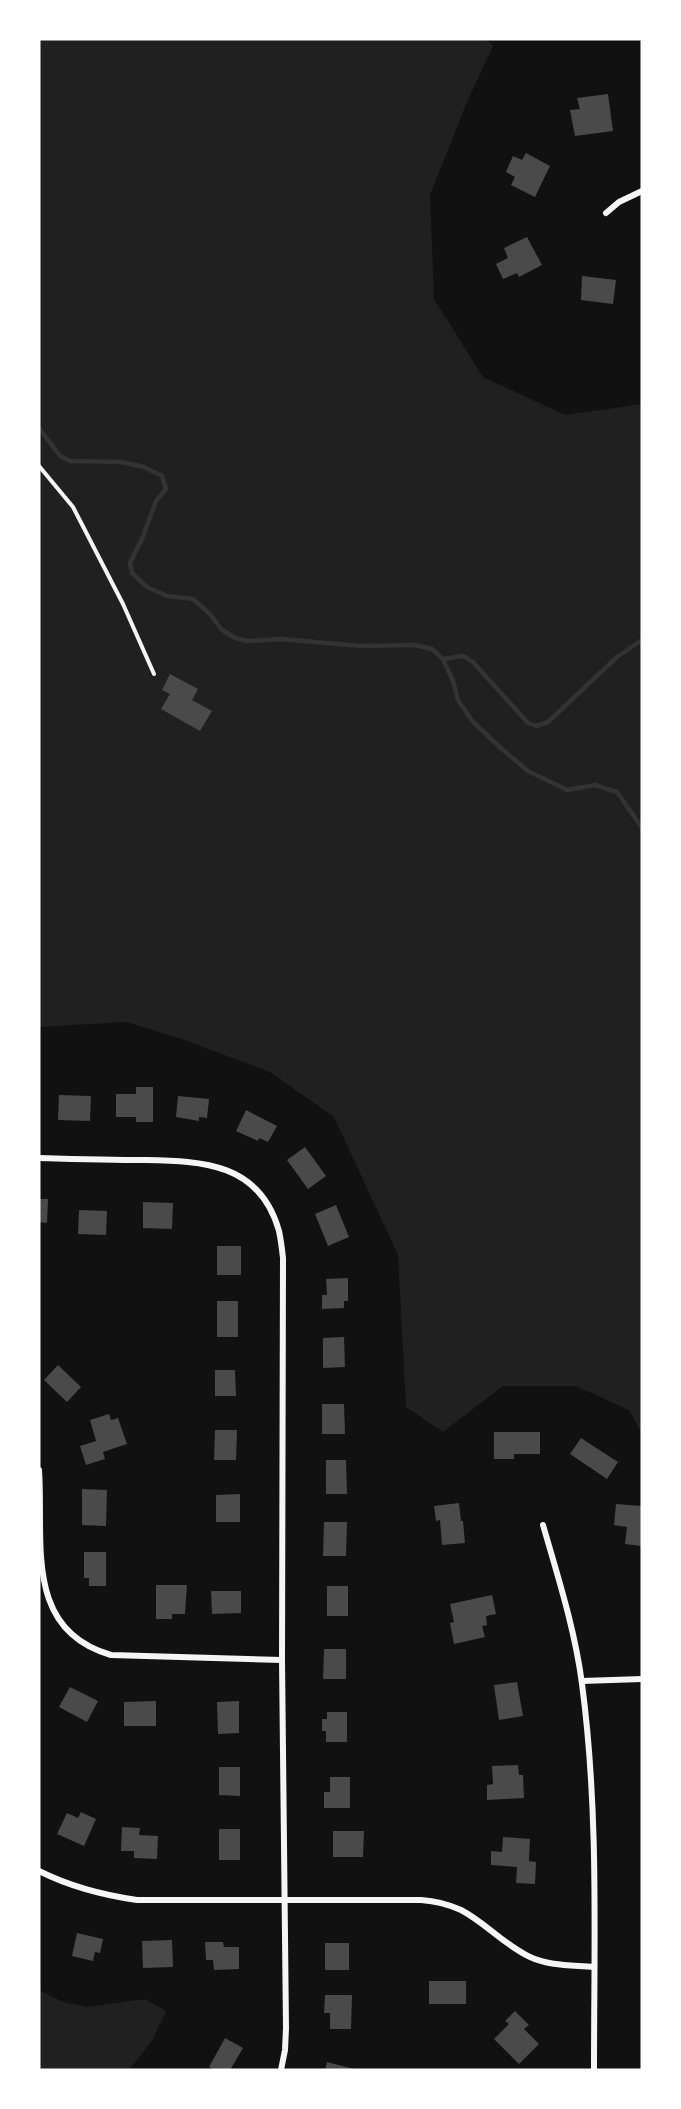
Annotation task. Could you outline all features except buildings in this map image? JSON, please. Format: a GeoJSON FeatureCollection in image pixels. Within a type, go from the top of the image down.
{"type":"FeatureCollection","features":[{"type":"Feature","properties":{"kind":"street"},"geometry":{"type":"LineString","coordinates":[[606,213],[619,202],[642,191]]}},
{"type":"Feature","properties":{"kind":"street"},"geometry":{"type":"LineString","coordinates":[[39,1158],[171,1160],[216,1165],[249,1183],[269,1208],[279,1231],[283,1258],[282,1660],[286,2028],[281,2070]]}},
{"type":"Feature","properties":{"kind":"street"},"geometry":{"type":"LineString","coordinates":[[39,1470],[41,1569],[44,1588],[49,1603],[66,1631],[77,1640],[94,1650],[111,1654],[282,1660]]}},
{"type":"Feature","properties":{"kind":"street"},"geometry":{"type":"LineString","coordinates":[[543,1525],[562,1590],[582,1681],[593,1807],[594,2070]]}},
{"type":"Feature","properties":{"kind":"street"},"geometry":{"type":"LineString","coordinates":[[582,1681],[642,1679]]}},
{"type":"Feature","properties":{"kind":"street"},"geometry":{"type":"LineString","coordinates":[[39,1871],[63,1883],[93,1892],[137,1900],[421,1900],[439,1902],[462,1911],[505,1944],[532,1958],[557,1964],[594,1967]]}},
{"type":"Feature","properties":{"kind":"lane"},"geometry":{"type":"LineString","coordinates":[[39,466],[73,507],[123,603],[154,674]]}},
{"type":"Feature","properties":{"kind":"shaded area"},"geometry":{"type":"Polygon","coordinates":[[[39,39],[486,39],[493,46],[466,104],[430,195],[434,299],[483,377],[565,415],[642,404],[642,1434],[629,1410],[576,1386],[503,1386],[443,1432],[406,1407],[398,1255],[334,1117],[270,1072],[179,1038],[126,1022],[39,1027],[39,39]]]}},
{"type":"Feature","properties":{"kind":"shaded area"},"geometry":{"type":"Polygon","coordinates":[[[39,1990],[63,2002],[87,2007],[145,1999],[166,2011],[152,2041],[129,2070],[44,2070],[39,2068],[39,1990]]]}},
{"type":"Feature","properties":{"kind":"waterway"},"geometry":{"type":"LineString","coordinates":[[39,428],[60,456],[70,461],[121,462],[144,467],[162,476],[166,489],[156,501],[130,563],[132,573],[147,587],[167,596],[193,599],[210,614],[221,629],[235,638],[248,641],[281,639],[361,646],[414,645],[432,649],[443,659],[453,681],[458,700],[473,722],[502,749],[528,771],[567,790],[595,785],[617,792],[642,828]]}},
{"type":"Feature","properties":{"kind":"waterway"},"geometry":{"type":"LineString","coordinates":[[443,659],[463,656],[473,662],[528,723],[536,726],[548,722],[617,657],[642,640]]}}]}
